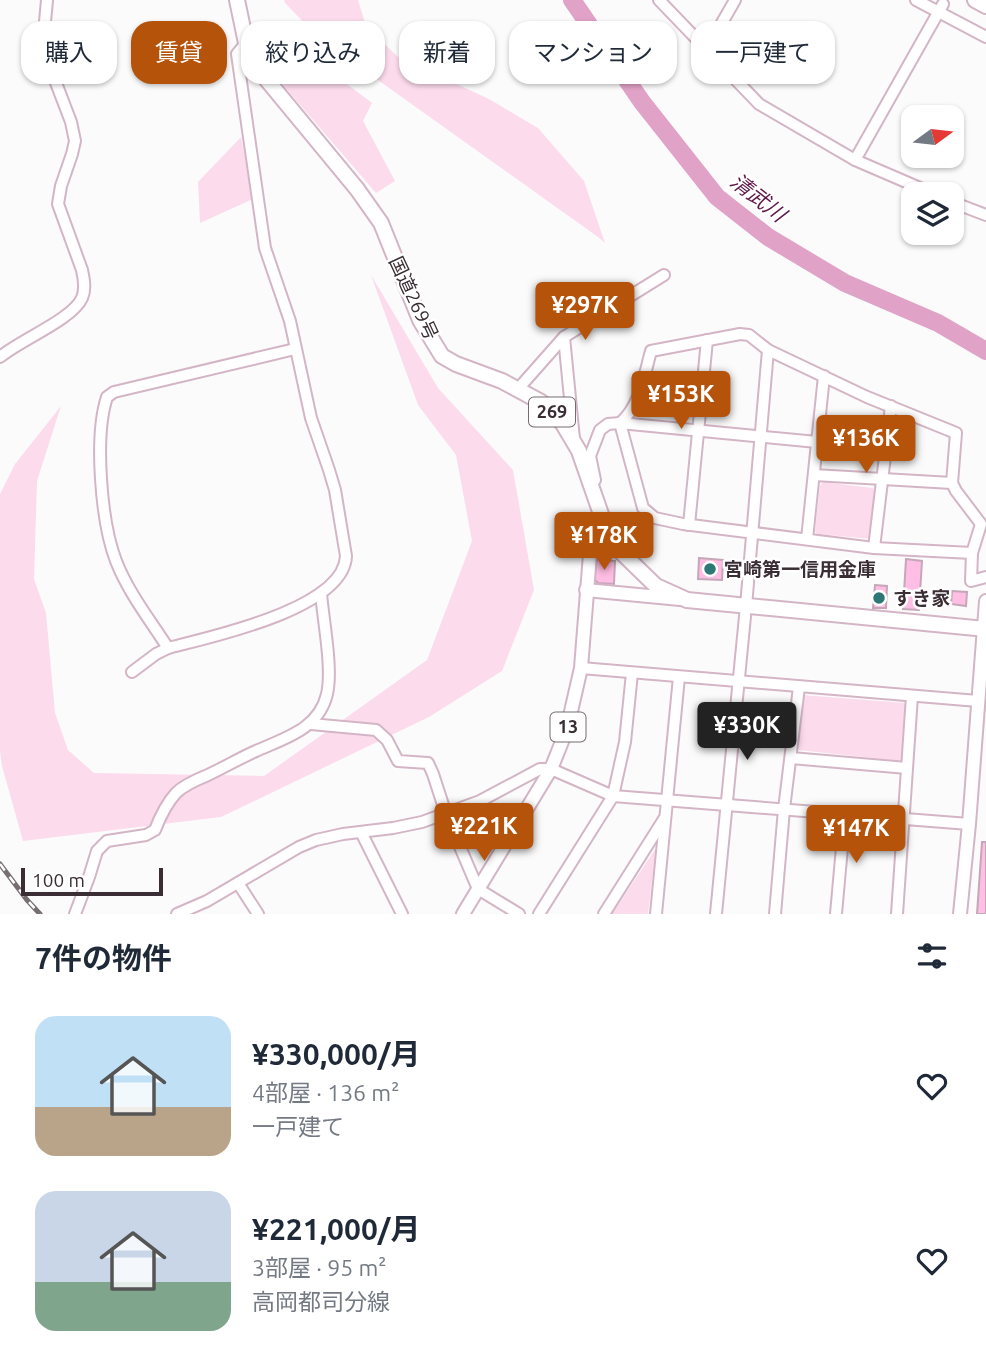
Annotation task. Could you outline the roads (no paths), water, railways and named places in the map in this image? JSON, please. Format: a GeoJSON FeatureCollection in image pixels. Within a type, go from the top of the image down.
{"type":"FeatureCollection","features":[{"type":"Feature","properties":{"kind":"highway","name":"国道269号"},"geometry":{"type":"LineString","coordinates":[[237,0],[241,21]]}},
{"type":"Feature","properties":{"kind":"highway"},"geometry":{"type":"LineString","coordinates":[[975,0],[986,6]]}},
{"type":"Feature","properties":{"kind":"highway","name":"国道269号"},"geometry":{"type":"LineString","coordinates":[[270,84],[357,189],[381,223],[420,320],[442,356],[518,389],[541,402],[564,424],[579,451],[602,517],[620,551],[656,586],[687,600],[985,629]]}},
{"type":"Feature","properties":{"kind":"main road","name":"13"},"geometry":{"type":"LineString","coordinates":[[463,914],[551,769],[567,729],[581,668],[592,529],[602,517]]}},
{"type":"Feature","properties":{"kind":"main road"},"geometry":{"type":"LineString","coordinates":[[586,590],[687,600]]}},
{"type":"Feature","properties":{"kind":"main road"},"geometry":{"type":"LineString","coordinates":[[960,914],[986,601]]}},
{"type":"Feature","properties":{"kind":"street"},"geometry":{"type":"LineString","coordinates":[[0,357],[20,342],[63,318],[84,295],[82,270],[58,204],[75,141],[45,43],[47,0]]}},
{"type":"Feature","properties":{"kind":"street"},"geometry":{"type":"LineString","coordinates":[[659,0],[691,32]]}},
{"type":"Feature","properties":{"kind":"street"},"geometry":{"type":"LineString","coordinates":[[722,21],[734,0]]}},
{"type":"Feature","properties":{"kind":"street"},"geometry":{"type":"LineString","coordinates":[[916,0],[941,8],[986,37]]}},
{"type":"Feature","properties":{"kind":"street"},"geometry":{"type":"LineString","coordinates":[[855,160],[941,8]]}},
{"type":"Feature","properties":{"kind":"street"},"geometry":{"type":"LineString","coordinates":[[241,49],[237,54],[241,82]]}},
{"type":"Feature","properties":{"kind":"street"},"geometry":{"type":"LineString","coordinates":[[132,672],[168,648],[241,629],[288,612],[321,593],[339,576],[345,565],[346,556],[335,490],[310,418],[290,321],[265,248],[241,84]]}},
{"type":"Feature","properties":{"kind":"street"},"geometry":{"type":"LineString","coordinates":[[740,84],[759,104],[855,160],[906,182]]}},
{"type":"Feature","properties":{"kind":"street"},"geometry":{"type":"LineString","coordinates":[[964,207],[986,215]]}},
{"type":"Feature","properties":{"kind":"street"},"geometry":{"type":"LineString","coordinates":[[518,389],[564,337],[664,275]]}},
{"type":"Feature","properties":{"kind":"street"},"geometry":{"type":"LineString","coordinates":[[620,423],[636,401],[651,351],[740,334],[749,335],[768,350],[956,433],[952,483],[981,524],[972,553],[971,582],[986,577]]}},
{"type":"Feature","properties":{"kind":"street"},"geometry":{"type":"LineString","coordinates":[[564,337],[574,442]]}},
{"type":"Feature","properties":{"kind":"street"},"geometry":{"type":"LineString","coordinates":[[689,525],[707,340]]}},
{"type":"Feature","properties":{"kind":"street"},"geometry":{"type":"LineString","coordinates":[[168,648],[132,595],[111,547],[102,481],[100,439],[107,397],[114,393],[295,349]]}},
{"type":"Feature","properties":{"kind":"street"},"geometry":{"type":"LineString","coordinates":[[716,914],[768,350]]}},
{"type":"Feature","properties":{"kind":"street"},"geometry":{"type":"LineString","coordinates":[[807,539],[824,376]]}},
{"type":"Feature","properties":{"kind":"street"},"geometry":{"type":"LineString","coordinates":[[874,548],[891,406]]}},
{"type":"Feature","properties":{"kind":"street"},"geometry":{"type":"LineString","coordinates":[[620,423],[643,508],[654,518],[689,525],[874,548],[972,553]]}},
{"type":"Feature","properties":{"kind":"street"},"geometry":{"type":"LineString","coordinates":[[602,517],[590,456],[600,430],[608,424],[817,442]]}},
{"type":"Feature","properties":{"kind":"street"},"geometry":{"type":"LineString","coordinates":[[814,475],[952,483]]}},
{"type":"Feature","properties":{"kind":"street"},"geometry":{"type":"LineString","coordinates":[[75,914],[97,851],[107,841],[146,835],[155,830],[160,816],[177,792],[197,779],[311,724],[323,707],[328,691],[321,593]]}},
{"type":"Feature","properties":{"kind":"street"},"geometry":{"type":"LineString","coordinates":[[581,668],[978,701]]}},
{"type":"Feature","properties":{"kind":"street"},"geometry":{"type":"LineString","coordinates":[[539,914],[612,796],[625,742],[632,673]]}},
{"type":"Feature","properties":{"kind":"street"},"geometry":{"type":"LineString","coordinates":[[656,914],[679,677]]}},
{"type":"Feature","properties":{"kind":"street"},"geometry":{"type":"LineString","coordinates":[[775,914],[799,687]]}},
{"type":"Feature","properties":{"kind":"street"},"geometry":{"type":"LineString","coordinates":[[897,914],[912,696]]}},
{"type":"Feature","properties":{"kind":"street"},"geometry":{"type":"LineString","coordinates":[[311,724],[376,730],[387,740],[398,761],[428,763],[478,890],[519,914]]}},
{"type":"Feature","properties":{"kind":"street"},"geometry":{"type":"LineString","coordinates":[[790,758],[907,768]]}},
{"type":"Feature","properties":{"kind":"street"},"geometry":{"type":"LineString","coordinates":[[177,914],[207,901],[299,847],[316,840],[422,822],[480,801],[540,769],[551,769],[612,796],[969,824]]}},
{"type":"Feature","properties":{"kind":"street"},"geometry":{"type":"LineString","coordinates":[[836,914],[845,814]]}},
{"type":"Feature","properties":{"kind":"street"},"geometry":{"type":"LineString","coordinates":[[604,914],[665,817]]}},
{"type":"Feature","properties":{"kind":"street"},"geometry":{"type":"LineString","coordinates":[[362,832],[402,914]]}},
{"type":"Feature","properties":{"kind":"street"},"geometry":{"type":"LineString","coordinates":[[239,883],[258,914]]}},
{"type":"Feature","properties":{"kind":"waterway","name":"清武川"},"geometry":{"type":"LineString","coordinates":[[572,0],[642,102],[717,197],[768,237],[845,283],[938,323],[986,351]]}},
{"type":"Feature","properties":{"kind":"railway"},"geometry":{"type":"LineString","coordinates":[[0,864],[40,914]]}},
{"type":"Feature","properties":{"kind":"place","name":"宮崎第一信用金庫"},"geometry":{"type":"Point","coordinates":[710,569]}},
{"type":"Feature","properties":{"kind":"place","name":"すき家"},"geometry":{"type":"Point","coordinates":[879,598]}}]}
